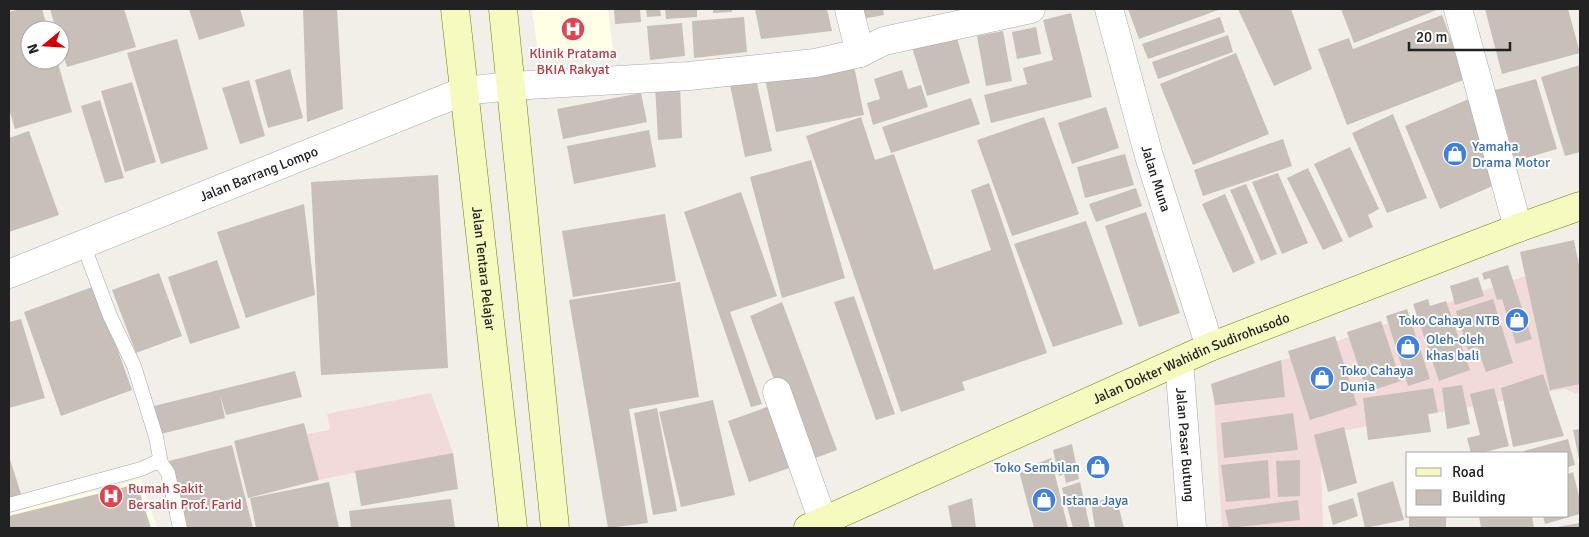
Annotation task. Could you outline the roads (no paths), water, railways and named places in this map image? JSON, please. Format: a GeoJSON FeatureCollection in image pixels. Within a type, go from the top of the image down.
{"type":"FeatureCollection","features":[{"type":"Feature","properties":{"kind":"main road","name":"Jalan Tentara Pelajar"},"geometry":{"type":"LineString","coordinates":[[455,9],[513,528]]}},
{"type":"Feature","properties":{"kind":"main road"},"geometry":{"type":"LineString","coordinates":[[503,9],[555,528]]}},
{"type":"Feature","properties":{"kind":"main road","name":"Jalan Dokter Wahidin Sudirohusodo"},"geometry":{"type":"LineString","coordinates":[[816,524],[1210,346],[1580,206]]}},
{"type":"Feature","properties":{"kind":"street"},"geometry":{"type":"LineString","coordinates":[[849,9],[860,54]]}},
{"type":"Feature","properties":{"kind":"street","name":"Jalan Barrang Lompo"},"geometry":{"type":"LineString","coordinates":[[9,274],[464,91],[511,86],[689,76],[815,63],[860,54],[884,41],[1031,9]]}},
{"type":"Feature","properties":{"kind":"street","name":"Jalan Muna"},"geometry":{"type":"LineString","coordinates":[[1109,9],[1149,156],[1210,346]]}},
{"type":"Feature","properties":{"kind":"street"},"geometry":{"type":"LineString","coordinates":[[1458,9],[1518,228]]}},
{"type":"Feature","properties":{"kind":"street","name":"Jalan Pasar Butung"},"geometry":{"type":"LineString","coordinates":[[1179,361],[1192,528]]}},
{"type":"Feature","properties":{"kind":"street"},"geometry":{"type":"LineString","coordinates":[[777,392],[816,524]]}},
{"type":"Feature","properties":{"kind":"lane"},"geometry":{"type":"LineString","coordinates":[[83,244],[110,316],[134,366],[156,437],[161,463],[168,473],[180,528]]}},
{"type":"Feature","properties":{"kind":"lane"},"geometry":{"type":"LineString","coordinates":[[9,505],[140,469],[154,463],[161,463]]}},
{"type":"Feature","properties":{"kind":"place","name":"Klinik Pratama BKIA Rakyat"},"geometry":{"type":"Point","coordinates":[573,29]}},
{"type":"Feature","properties":{"kind":"place","name":"Yamaha Drama Motor"},"geometry":{"type":"Point","coordinates":[1455,154]}},
{"type":"Feature","properties":{"kind":"place","name":"Toko Cahaya NTB"},"geometry":{"type":"Point","coordinates":[1517,320]}},
{"type":"Feature","properties":{"kind":"place","name":"Oleh-oleh khas bali"},"geometry":{"type":"Point","coordinates":[1408,347]}},
{"type":"Feature","properties":{"kind":"place","name":"Toko Cahaya Dunia"},"geometry":{"type":"Point","coordinates":[1322,378]}},
{"type":"Feature","properties":{"kind":"place","name":"Toko Sembilan"},"geometry":{"type":"Point","coordinates":[1098,467]}},
{"type":"Feature","properties":{"kind":"place","name":"Rumah Sakit Bersalin Prof. Farid"},"geometry":{"type":"Point","coordinates":[111,496]}},
{"type":"Feature","properties":{"kind":"place","name":"Istana Jaya"},"geometry":{"type":"Point","coordinates":[1044,500]}}]}
